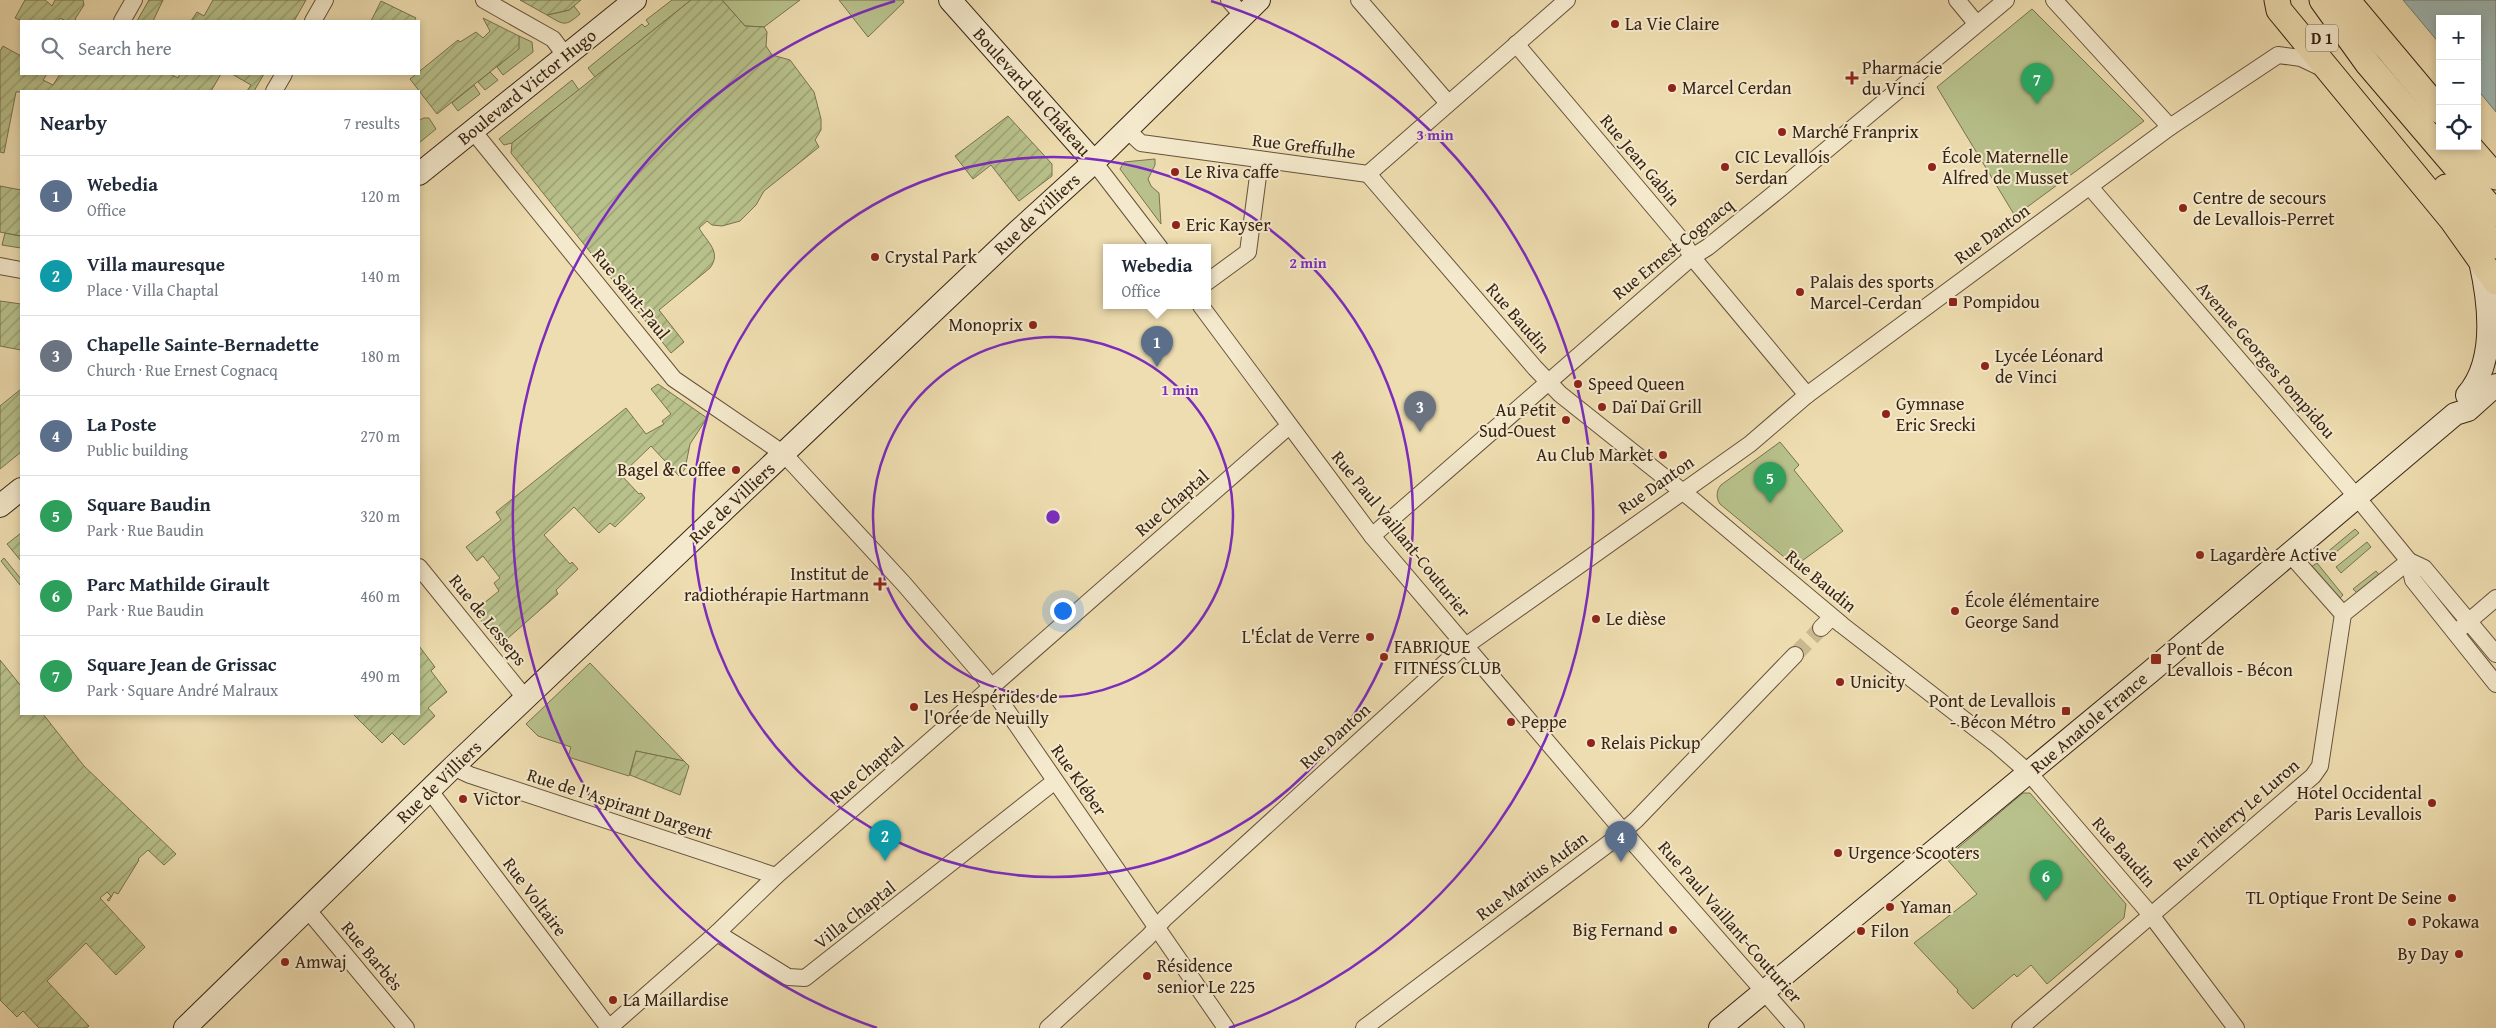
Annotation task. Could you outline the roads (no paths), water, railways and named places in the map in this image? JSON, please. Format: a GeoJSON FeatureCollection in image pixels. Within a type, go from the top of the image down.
{"type":"FeatureCollection","features":[{"type":"Feature","properties":{"kind":"main road"},"geometry":{"type":"LineString","coordinates":[[2277,0],[2280,10],[2491,267]]}},
{"type":"Feature","properties":{"kind":"main road","name":"D 1"},"geometry":{"type":"LineString","coordinates":[[2287,0],[2356,78],[2491,267]]}},
{"type":"Feature","properties":{"kind":"main road","name":"D 1"},"geometry":{"type":"LineString","coordinates":[[2322,0],[2368,64],[2496,214]]}},
{"type":"Feature","properties":{"kind":"main road"},"geometry":{"type":"LineString","coordinates":[[2347,0],[2436,106]]}},
{"type":"Feature","properties":{"kind":"main road"},"geometry":{"type":"LineString","coordinates":[[2472,150],[2496,177]]}},
{"type":"Feature","properties":{"kind":"street"},"geometry":{"type":"LineString","coordinates":[[123,20],[134,0]]}},
{"type":"Feature","properties":{"kind":"street"},"geometry":{"type":"LineString","coordinates":[[314,20],[325,0]]}},
{"type":"Feature","properties":{"kind":"street"},"geometry":{"type":"LineString","coordinates":[[484,0],[553,39],[565,55]]}},
{"type":"Feature","properties":{"kind":"street","name":"Boulevard Victor Hugo"},"geometry":{"type":"LineString","coordinates":[[420,173],[635,0]]}},
{"type":"Feature","properties":{"kind":"street","name":"Boulevard du Château"},"geometry":{"type":"LineString","coordinates":[[950,0],[1094,162]]}},
{"type":"Feature","properties":{"kind":"street","name":"Rue de Villiers"},"geometry":{"type":"LineString","coordinates":[[188,1027],[454,767],[1017,232],[1127,130],[1236,8],[1259,0]]}},
{"type":"Feature","properties":{"kind":"street"},"geometry":{"type":"LineString","coordinates":[[1359,0],[1448,103]]}},
{"type":"Feature","properties":{"kind":"street","name":"Rue Greffulhe"},"geometry":{"type":"LineString","coordinates":[[1127,130],[1141,143],[1260,161],[1368,174],[1567,0]]}},
{"type":"Feature","properties":{"kind":"street"},"geometry":{"type":"LineString","coordinates":[[1957,0],[1976,23]]}},
{"type":"Feature","properties":{"kind":"street","name":"Rue Ernest Cognacq"},"geometry":{"type":"LineString","coordinates":[[1372,536],[1692,257],[1708,247],[1781,188],[1976,23],[2006,0]]}},
{"type":"Feature","properties":{"kind":"street"},"geometry":{"type":"LineString","coordinates":[[2054,0],[2170,127]]}},
{"type":"Feature","properties":{"kind":"street","name":"Rue Jean Gabin"},"geometry":{"type":"LineString","coordinates":[[1516,44],[1684,243],[1692,257],[1807,395]]}},
{"type":"Feature","properties":{"kind":"street","name":"Rue Danton"},"geometry":{"type":"LineString","coordinates":[[1048,1028],[1466,646],[1750,444],[1807,395],[2170,127],[2278,55],[2301,58],[2331,73]]}},
{"type":"Feature","properties":{"kind":"street"},"geometry":{"type":"LineString","coordinates":[[275,90],[283,75]]}},
{"type":"Feature","properties":{"kind":"street","name":"Rue Saint-Paul"},"geometry":{"type":"LineString","coordinates":[[474,131],[674,379],[784,454]]}},
{"type":"Feature","properties":{"kind":"street"},"geometry":{"type":"LineString","coordinates":[[1211,279],[1248,252],[1260,161]]}},
{"type":"Feature","properties":{"kind":"street"},"geometry":{"type":"LineString","coordinates":[[1094,162],[1157,244]]}},
{"type":"Feature","properties":{"kind":"street","name":"Rue Baudin"},"geometry":{"type":"LineString","coordinates":[[1368,174],[1560,394],[1682,491],[1827,622],[1997,745],[2028,773],[2151,915],[2236,1028]]}},
{"type":"Feature","properties":{"kind":"street","name":"Avenue Georges Pompidou"},"geometry":{"type":"LineString","coordinates":[[2090,187],[2356,496],[2408,561],[2413,580],[2496,684]]}},
{"type":"Feature","properties":{"kind":"street"},"geometry":{"type":"LineString","coordinates":[[0,266],[20,270]]}},
{"type":"Feature","properties":{"kind":"street"},"geometry":{"type":"LineString","coordinates":[[2455,414],[2463,399],[2484,377],[2490,361],[2492,330],[2486,287],[2491,267]]}},
{"type":"Feature","properties":{"kind":"street","name":"Rue Paul Vaillant-Couturier"},"geometry":{"type":"LineString","coordinates":[[1203,309],[1372,536],[1623,831],[1796,1028]]}},
{"type":"Feature","properties":{"kind":"street"},"geometry":{"type":"LineString","coordinates":[[2455,414],[2468,410],[2496,385]]}},
{"type":"Feature","properties":{"kind":"street","name":"Rue Anatole France"},"geometry":{"type":"LineString","coordinates":[[1720,1028],[2028,773],[2455,414]]}},
{"type":"Feature","properties":{"kind":"street","name":"Rue Chaptal"},"geometry":{"type":"LineString","coordinates":[[609,1028],[717,933],[776,876],[1289,426]]}},
{"type":"Feature","properties":{"kind":"street","name":"Rue Kléber"},"geometry":{"type":"LineString","coordinates":[[784,454],[904,584],[992,687],[1226,1028]]}},
{"type":"Feature","properties":{"kind":"street"},"geometry":{"type":"LineString","coordinates":[[0,506],[20,489]]}},
{"type":"Feature","properties":{"kind":"street"},"geometry":{"type":"LineString","coordinates":[[2289,553],[2344,614],[2408,561]]}},
{"type":"Feature","properties":{"kind":"street","name":"Avenue Georges Pompidou"},"geometry":{"type":"LineString","coordinates":[[2408,561],[2424,568],[2496,654]]}},
{"type":"Feature","properties":{"kind":"street","name":"Rue de Lesseps"},"geometry":{"type":"LineString","coordinates":[[420,568],[526,699]]}},
{"type":"Feature","properties":{"kind":"street"},"geometry":{"type":"LineString","coordinates":[[2455,633],[2496,598]]}},
{"type":"Feature","properties":{"kind":"street","name":"Rue Thierry Le Luron"},"geometry":{"type":"LineString","coordinates":[[2020,1028],[2313,776],[2320,766],[2344,614]]}},
{"type":"Feature","properties":{"kind":"street","name":"Rue Marius Aufan"},"geometry":{"type":"LineString","coordinates":[[1364,1028],[1623,831],[1795,655]]}},
{"type":"Feature","properties":{"kind":"street","name":"Rue de l'Aspirant Dargent"},"geometry":{"type":"LineString","coordinates":[[454,767],[470,775],[776,876]]}},
{"type":"Feature","properties":{"kind":"street","name":"Villa Chaptal"},"geometry":{"type":"LineString","coordinates":[[717,933],[788,977],[805,978],[1055,781]]}},
{"type":"Feature","properties":{"kind":"street","name":"Rue Voltaire"},"geometry":{"type":"LineString","coordinates":[[430,791],[609,1028]]}},
{"type":"Feature","properties":{"kind":"street","name":"Rue Barbès"},"geometry":{"type":"LineString","coordinates":[[307,909],[406,1028]]}},
{"type":"Feature","properties":{"kind":"water"},"geometry":{"type":"Polygon","coordinates":[[[2403,0],[2496,0],[2496,112],[2481,94],[2481,15],[2436,15],[2436,39],[2403,0]]]}},
{"type":"Feature","properties":{"kind":"tunnel"},"geometry":{"type":"LineString","coordinates":[[1795,655],[1821,628]]}},
{"type":"Feature","properties":{"kind":"place","name":"La Vie Claire"},"geometry":{"type":"Point","coordinates":[1615,24]}},
{"type":"Feature","properties":{"kind":"place","name":"Pharmacie du Vinci"},"geometry":{"type":"Point","coordinates":[1852,78]}},
{"type":"Feature","properties":{"kind":"place","name":"Marcel Cerdan"},"geometry":{"type":"Point","coordinates":[1672,88]}},
{"type":"Feature","properties":{"kind":"place","name":"Square Jean de Grissac"},"geometry":{"type":"Point","coordinates":[2037,104]}},
{"type":"Feature","properties":{"kind":"place","name":"Marché Franprix"},"geometry":{"type":"Point","coordinates":[1782,132]}},
{"type":"Feature","properties":{"kind":"place","name":"CIC Levallois Serdan"},"geometry":{"type":"Point","coordinates":[1725,167]}},
{"type":"Feature","properties":{"kind":"place","name":"École Maternelle Alfred de Musset"},"geometry":{"type":"Point","coordinates":[1932,167]}},
{"type":"Feature","properties":{"kind":"place","name":"Le Riva caffe"},"geometry":{"type":"Point","coordinates":[1175,172]}},
{"type":"Feature","properties":{"kind":"place","name":"Centre de secours de Levallois-Perret"},"geometry":{"type":"Point","coordinates":[2183,208]}},
{"type":"Feature","properties":{"kind":"place","name":"Eric Kayser"},"geometry":{"type":"Point","coordinates":[1176,225]}},
{"type":"Feature","properties":{"kind":"place","name":"Crystal Park"},"geometry":{"type":"Point","coordinates":[875,257]}},
{"type":"Feature","properties":{"kind":"place","name":"Palais des sports Marcel-Cerdan"},"geometry":{"type":"Point","coordinates":[1800,292]}},
{"type":"Feature","properties":{"kind":"place","name":"Pompidou"},"geometry":{"type":"Point","coordinates":[1953,302]}},
{"type":"Feature","properties":{"kind":"place","name":"Monoprix"},"geometry":{"type":"Point","coordinates":[1033,325]}},
{"type":"Feature","properties":{"kind":"place","name":"Lycée Léonard de Vinci"},"geometry":{"type":"Point","coordinates":[1985,366]}},
{"type":"Feature","properties":{"kind":"place","name":"Webedia"},"geometry":{"type":"Point","coordinates":[1157,367]}},
{"type":"Feature","properties":{"kind":"place","name":"Speed Queen"},"geometry":{"type":"Point","coordinates":[1578,384]}},
{"type":"Feature","properties":{"kind":"place","name":"Daï Daï Grill"},"geometry":{"type":"Point","coordinates":[1602,407]}},
{"type":"Feature","properties":{"kind":"place","name":"Gymnase Eric Srecki"},"geometry":{"type":"Point","coordinates":[1886,414]}},
{"type":"Feature","properties":{"kind":"place","name":"Au Petit Sud-Ouest"},"geometry":{"type":"Point","coordinates":[1566,420]}},
{"type":"Feature","properties":{"kind":"place","name":"Chapelle Sainte-Bernadette"},"geometry":{"type":"Point","coordinates":[1420,432]}},
{"type":"Feature","properties":{"kind":"place","name":"Au Club Market"},"geometry":{"type":"Point","coordinates":[1663,455]}},
{"type":"Feature","properties":{"kind":"place","name":"Bagel & Coffee"},"geometry":{"type":"Point","coordinates":[736,470]}},
{"type":"Feature","properties":{"kind":"place","name":"Square Baudin"},"geometry":{"type":"Point","coordinates":[1770,503]}},
{"type":"Feature","properties":{"kind":"place","name":"Lagardère Active"},"geometry":{"type":"Point","coordinates":[2200,555]}},
{"type":"Feature","properties":{"kind":"place","name":"Institut de radiothérapie Hartmann"},"geometry":{"type":"Point","coordinates":[880,584]}},
{"type":"Feature","properties":{"kind":"place","name":"École élémentaire George Sand"},"geometry":{"type":"Point","coordinates":[1955,611]}},
{"type":"Feature","properties":{"kind":"place","name":"Le dièse"},"geometry":{"type":"Point","coordinates":[1596,619]}},
{"type":"Feature","properties":{"kind":"place","name":"L'Éclat de Verre"},"geometry":{"type":"Point","coordinates":[1370,637]}},
{"type":"Feature","properties":{"kind":"place","name":"FABRIQUE FITNESS CLUB"},"geometry":{"type":"Point","coordinates":[1384,657]}},
{"type":"Feature","properties":{"kind":"place","name":"Pont de Levallois - Bécon"},"geometry":{"type":"Point","coordinates":[2156,659]}},
{"type":"Feature","properties":{"kind":"place","name":"Unicity"},"geometry":{"type":"Point","coordinates":[1840,682]}},
{"type":"Feature","properties":{"kind":"place","name":"Les Hespérides de l'Orée de Neuilly"},"geometry":{"type":"Point","coordinates":[914,707]}},
{"type":"Feature","properties":{"kind":"place","name":"Pont de Levallois - Bécon Métro"},"geometry":{"type":"Point","coordinates":[2066,711]}},
{"type":"Feature","properties":{"kind":"place","name":"Peppe"},"geometry":{"type":"Point","coordinates":[1511,722]}},
{"type":"Feature","properties":{"kind":"place","name":"Relais Pickup"},"geometry":{"type":"Point","coordinates":[1591,743]}},
{"type":"Feature","properties":{"kind":"place","name":"Victor"},"geometry":{"type":"Point","coordinates":[463,799]}},
{"type":"Feature","properties":{"kind":"place","name":"Hotel Occidental Paris Levallois"},"geometry":{"type":"Point","coordinates":[2432,803]}},
{"type":"Feature","properties":{"kind":"place","name":"Urgence Scooters"},"geometry":{"type":"Point","coordinates":[1838,853]}},
{"type":"Feature","properties":{"kind":"place","name":"Villa mauresque"},"geometry":{"type":"Point","coordinates":[885,861]}},
{"type":"Feature","properties":{"kind":"place","name":"La Poste"},"geometry":{"type":"Point","coordinates":[1621,862]}},
{"type":"Feature","properties":{"kind":"place","name":"TL Optique Front De Seine"},"geometry":{"type":"Point","coordinates":[2452,898]}},
{"type":"Feature","properties":{"kind":"place","name":"Parc Mathilde Girault"},"geometry":{"type":"Point","coordinates":[2046,901]}},
{"type":"Feature","properties":{"kind":"place","name":"Yaman"},"geometry":{"type":"Point","coordinates":[1890,907]}},
{"type":"Feature","properties":{"kind":"place","name":"Pokawa"},"geometry":{"type":"Point","coordinates":[2412,922]}},
{"type":"Feature","properties":{"kind":"place","name":"Big Fernand"},"geometry":{"type":"Point","coordinates":[1673,930]}},
{"type":"Feature","properties":{"kind":"place","name":"Filon"},"geometry":{"type":"Point","coordinates":[1861,931]}},
{"type":"Feature","properties":{"kind":"place","name":"By Day"},"geometry":{"type":"Point","coordinates":[2459,954]}},
{"type":"Feature","properties":{"kind":"place","name":"Amwaj"},"geometry":{"type":"Point","coordinates":[285,962]}},
{"type":"Feature","properties":{"kind":"place","name":"Résidence senior Le 225"},"geometry":{"type":"Point","coordinates":[1147,976]}},
{"type":"Feature","properties":{"kind":"place","name":"La Maillardise"},"geometry":{"type":"Point","coordinates":[613,1000]}}]}
